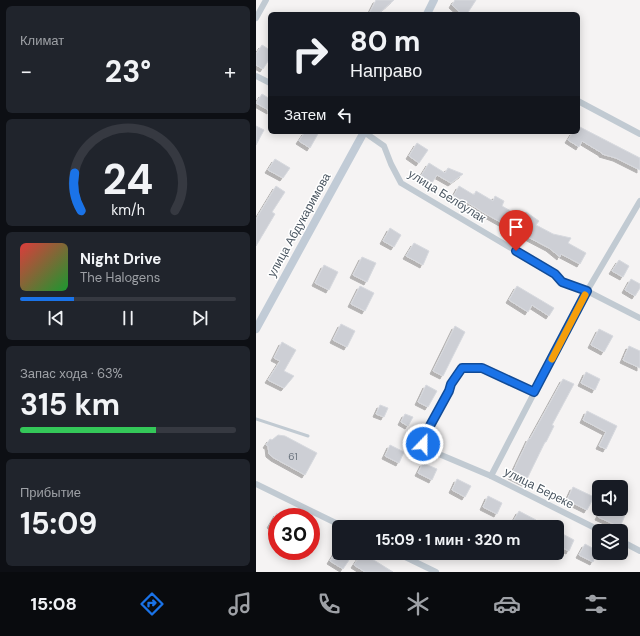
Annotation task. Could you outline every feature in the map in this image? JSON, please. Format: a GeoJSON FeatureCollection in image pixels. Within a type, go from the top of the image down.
{"type":"FeatureCollection","features":[{"type":"Feature","properties":{"kind":"main road"},"geometry":{"type":"LineString","coordinates":[[427,12],[434,0]]}},
{"type":"Feature","properties":{"kind":"main road","name":"улица Абдукаримова"},"geometry":{"type":"LineString","coordinates":[[256,329],[363,134]]}},
{"type":"Feature","properties":{"kind":"street"},"geometry":{"type":"LineString","coordinates":[[256,18],[266,0]]}},
{"type":"Feature","properties":{"kind":"street"},"geometry":{"type":"LineString","coordinates":[[256,76],[268,82]]}},
{"type":"Feature","properties":{"kind":"street"},"geometry":{"type":"LineString","coordinates":[[580,102],[640,134]]}},
{"type":"Feature","properties":{"kind":"street","name":"улица Белбулак"},"geometry":{"type":"LineString","coordinates":[[367,134],[384,146],[401,183],[555,274],[562,282],[587,291],[640,318]]}},
{"type":"Feature","properties":{"kind":"street","name":"улица Береке"},"geometry":{"type":"LineString","coordinates":[[592,527],[490,476],[587,291],[640,201]]}},
{"type":"Feature","properties":{"kind":"street"},"geometry":{"type":"LineString","coordinates":[[490,476],[426,449],[423,444],[426,433],[449,391],[451,384],[462,368],[482,368],[534,392]]}},
{"type":"Feature","properties":{"kind":"street"},"geometry":{"type":"LineString","coordinates":[[256,484],[332,521]]}},
{"type":"Feature","properties":{"kind":"street"},"geometry":{"type":"LineString","coordinates":[[628,545],[640,551]]}},
{"type":"Feature","properties":{"kind":"street"},"geometry":{"type":"LineString","coordinates":[[411,560],[432,571]]}},
{"type":"Feature","properties":{"kind":"lane"},"geometry":{"type":"LineString","coordinates":[[256,419],[308,436]]}},
{"type":"Feature","properties":{"kind":"building"},"geometry":{"type":"Polygon","coordinates":[[[376,0],[394,0],[380,12],[370,12],[376,0]]]}},
{"type":"Feature","properties":{"kind":"building"},"geometry":{"type":"Polygon","coordinates":[[[455,0],[476,0],[468,12],[460,12],[452,5],[455,0]]]}},
{"type":"Feature","properties":{"kind":"building"},"geometry":{"type":"Polygon","coordinates":[[[262,45],[268,49],[268,61],[263,69],[256,65],[256,54],[262,45]]]}},
{"type":"Feature","properties":{"kind":"building"},"geometry":{"type":"Polygon","coordinates":[[[262,94],[268,98],[268,110],[256,103],[262,94]]]}},
{"type":"Feature","properties":{"kind":"building"},"geometry":{"type":"Polygon","coordinates":[[[256,126],[264,130],[256,145],[256,126]]]}},
{"type":"Feature","properties":{"kind":"building"},"geometry":{"type":"Polygon","coordinates":[[[580,127],[640,158],[640,170],[616,158],[602,154],[582,141],[579,147],[568,140],[572,134],[580,134],[580,127]]]}},
{"type":"Feature","properties":{"kind":"building"},"geometry":{"type":"Polygon","coordinates":[[[304,134],[318,134],[310,148],[299,141],[304,134]]]}},
{"type":"Feature","properties":{"kind":"building"},"geometry":{"type":"Polygon","coordinates":[[[417,143],[428,150],[419,163],[409,156],[417,143]]]}},
{"type":"Feature","properties":{"kind":"building"},"geometry":{"type":"Polygon","coordinates":[[[275,159],[290,168],[283,178],[268,170],[275,159]]]}},
{"type":"Feature","properties":{"kind":"building"},"geometry":{"type":"Polygon","coordinates":[[[429,163],[445,173],[448,168],[463,174],[451,183],[437,175],[432,183],[421,176],[429,163]]]}},
{"type":"Feature","properties":{"kind":"building"},"geometry":{"type":"Polygon","coordinates":[[[276,186],[285,192],[272,212],[275,214],[256,246],[256,219],[276,186]]]}},
{"type":"Feature","properties":{"kind":"building"},"geometry":{"type":"Polygon","coordinates":[[[459,186],[474,195],[476,191],[493,201],[495,196],[504,201],[502,206],[523,218],[526,212],[539,221],[536,225],[553,234],[571,238],[568,243],[586,253],[580,264],[561,254],[560,257],[549,248],[465,201],[463,205],[452,199],[459,186]]]}},
{"type":"Feature","properties":{"kind":"building"},"geometry":{"type":"Polygon","coordinates":[[[390,228],[401,235],[394,247],[383,241],[390,228]]]}},
{"type":"Feature","properties":{"kind":"building"},"geometry":{"type":"Polygon","coordinates":[[[414,243],[429,251],[423,265],[406,256],[414,243]]]}},
{"type":"Feature","properties":{"kind":"building"},"geometry":{"type":"Polygon","coordinates":[[[362,257],[376,263],[367,282],[353,275],[362,257]]]}},
{"type":"Feature","properties":{"kind":"building"},"geometry":{"type":"Polygon","coordinates":[[[619,260],[629,266],[623,277],[612,271],[619,260]]]}},
{"type":"Feature","properties":{"kind":"building"},"geometry":{"type":"Polygon","coordinates":[[[324,265],[338,272],[329,290],[315,283],[324,265]]]}},
{"type":"Feature","properties":{"kind":"building"},"geometry":{"type":"Polygon","coordinates":[[[631,279],[640,284],[640,288],[635,296],[625,290],[631,279]]]}},
{"type":"Feature","properties":{"kind":"building"},"geometry":{"type":"Polygon","coordinates":[[[360,286],[374,293],[365,311],[351,304],[360,286]]]}},
{"type":"Feature","properties":{"kind":"building"},"geometry":{"type":"Polygon","coordinates":[[[517,286],[554,308],[549,316],[532,305],[528,312],[509,300],[517,286]]]}},
{"type":"Feature","properties":{"kind":"building"},"geometry":{"type":"Polygon","coordinates":[[[341,324],[355,331],[347,347],[333,340],[341,324]]]}},
{"type":"Feature","properties":{"kind":"building"},"geometry":{"type":"Polygon","coordinates":[[[455,326],[465,332],[443,376],[433,371],[455,326]]]}},
{"type":"Feature","properties":{"kind":"building"},"geometry":{"type":"Polygon","coordinates":[[[599,329],[613,336],[604,352],[591,345],[599,329]]]}},
{"type":"Feature","properties":{"kind":"building"},"geometry":{"type":"Polygon","coordinates":[[[282,342],[296,350],[284,371],[294,376],[284,388],[268,380],[280,361],[274,358],[282,342]]]}},
{"type":"Feature","properties":{"kind":"building"},"geometry":{"type":"Polygon","coordinates":[[[629,346],[640,351],[640,368],[623,360],[629,346]]]}},
{"type":"Feature","properties":{"kind":"building"},"geometry":{"type":"Polygon","coordinates":[[[586,372],[600,379],[595,390],[581,383],[586,372]]]}},
{"type":"Feature","properties":{"kind":"building"},"geometry":{"type":"Polygon","coordinates":[[[563,379],[574,384],[552,425],[554,426],[525,483],[511,476],[529,438],[530,439],[563,379]]]}},
{"type":"Feature","properties":{"kind":"building"},"geometry":{"type":"Polygon","coordinates":[[[426,385],[437,391],[428,407],[418,402],[426,385]]]}},
{"type":"Feature","properties":{"kind":"building"},"geometry":{"type":"Polygon","coordinates":[[[380,405],[388,408],[384,417],[376,414],[380,405]]]}},
{"type":"Feature","properties":{"kind":"building"},"geometry":{"type":"Polygon","coordinates":[[[587,411],[617,426],[606,449],[599,446],[606,432],[583,420],[587,411]]]}},
{"type":"Feature","properties":{"kind":"building"},"geometry":{"type":"Polygon","coordinates":[[[405,414],[413,417],[408,426],[401,422],[405,414]]]}},
{"type":"Feature","properties":{"kind":"building"},"geometry":{"type":"Polygon","coordinates":[[[278,435],[285,436],[317,453],[305,475],[269,454],[268,446],[266,445],[270,439],[272,440],[278,435]]]}},
{"type":"Feature","properties":{"kind":"building"},"geometry":{"type":"Polygon","coordinates":[[[390,445],[404,452],[399,463],[385,456],[390,445]]]}},
{"type":"Feature","properties":{"kind":"building"},"geometry":{"type":"Polygon","coordinates":[[[423,463],[437,469],[432,480],[418,473],[423,463]]]}},
{"type":"Feature","properties":{"kind":"building"},"geometry":{"type":"Polygon","coordinates":[[[457,479],[471,486],[465,497],[452,490],[457,479]]]}},
{"type":"Feature","properties":{"kind":"building"},"geometry":{"type":"Polygon","coordinates":[[[573,487],[592,496],[592,501],[587,510],[567,500],[573,487]]]}},
{"type":"Feature","properties":{"kind":"building"},"geometry":{"type":"Polygon","coordinates":[[[488,496],[502,503],[497,514],[483,507],[488,496]]]}},
{"type":"Feature","properties":{"kind":"building"},"geometry":{"type":"Polygon","coordinates":[[[519,511],[536,520],[514,520],[519,511]]]}},
{"type":"Feature","properties":{"kind":"building"},"geometry":{"type":"Polygon","coordinates":[[[625,516],[621,524],[613,524],[598,517],[625,516]]]}},
{"type":"Feature","properties":{"kind":"building"},"geometry":{"type":"Polygon","coordinates":[[[564,535],[574,540],[569,551],[564,548],[564,535]]]}},
{"type":"Feature","properties":{"kind":"building"},"geometry":{"type":"Polygon","coordinates":[[[585,544],[592,548],[592,560],[594,560],[593,562],[579,555],[585,544]]]}},
{"type":"Feature","properties":{"kind":"building"},"geometry":{"type":"Polygon","coordinates":[[[332,558],[332,560],[349,560],[343,569],[330,561],[332,558]]]}},
{"type":"Feature","properties":{"kind":"building"},"geometry":{"type":"Polygon","coordinates":[[[357,560],[373,560],[393,572],[365,572],[354,565],[357,560]]]}},
{"type":"Feature","properties":{"kind":"slow traffic"},"geometry":{"type":"LineString","coordinates":[[552,359],[585,295]]}},
{"type":"Feature","properties":{"kind":"route"},"geometry":{"type":"LineString","coordinates":[[423,444],[426,433],[449,391],[451,384],[462,368],[482,368],[534,392],[587,291],[562,282],[555,274],[516,251]]}}]}
